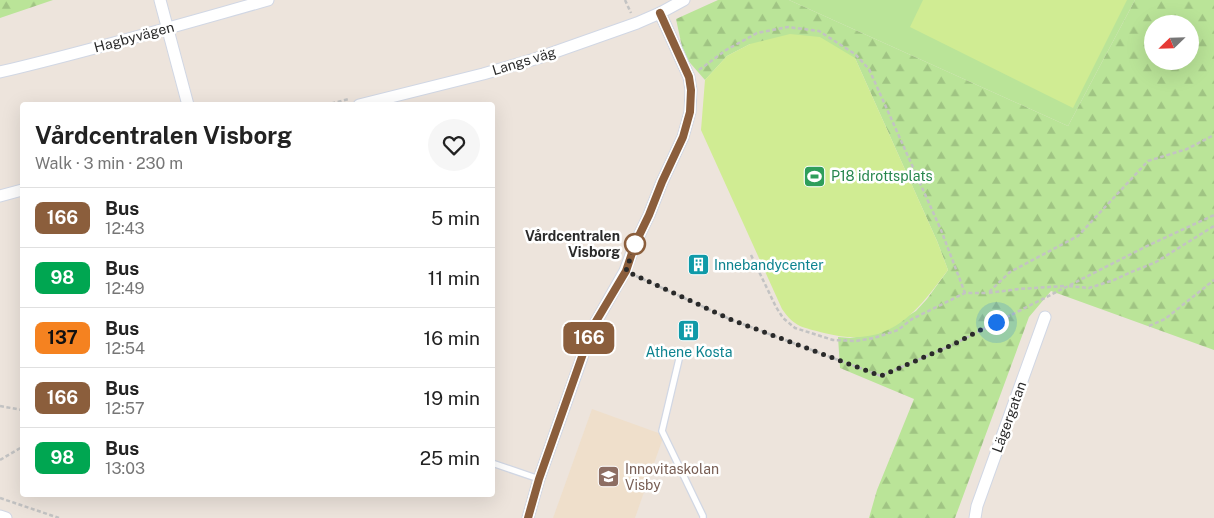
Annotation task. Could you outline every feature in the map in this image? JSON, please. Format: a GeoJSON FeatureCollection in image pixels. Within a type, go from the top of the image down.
{"type":"FeatureCollection","features":[{"type":"Feature","properties":{"kind":"street"},"geometry":{"type":"LineString","coordinates":[[160,0],[187,102]]}},
{"type":"Feature","properties":{"kind":"street","name":"Hagbyvägen"},"geometry":{"type":"LineString","coordinates":[[0,72],[268,0]]}},
{"type":"Feature","properties":{"kind":"street","name":"Langs väg"},"geometry":{"type":"LineString","coordinates":[[371,102],[535,59],[637,23],[684,0]]}},
{"type":"Feature","properties":{"kind":"street"},"geometry":{"type":"LineString","coordinates":[[528,518],[539,479],[592,328],[626,271],[635,244],[683,137],[690,112],[691,90],[689,77],[660,13]]}},
{"type":"Feature","properties":{"kind":"street"},"geometry":{"type":"LineString","coordinates":[[0,196],[20,191]]}},
{"type":"Feature","properties":{"kind":"street","name":"Lägergatan"},"geometry":{"type":"LineString","coordinates":[[975,518],[977,506],[1045,318]]}},
{"type":"Feature","properties":{"kind":"street"},"geometry":{"type":"LineString","coordinates":[[0,516],[6,518]]}},
{"type":"Feature","properties":{"kind":"lane"},"geometry":{"type":"LineString","coordinates":[[680,356],[662,430],[703,518]]}},
{"type":"Feature","properties":{"kind":"lane"},"geometry":{"type":"LineString","coordinates":[[495,464],[539,479]]}},
{"type":"Feature","properties":{"kind":"path"},"geometry":{"type":"LineString","coordinates":[[689,77],[726,50],[757,33],[788,27],[819,31],[855,54],[869,69],[941,230],[965,292]]}},
{"type":"Feature","properties":{"kind":"path"},"geometry":{"type":"LineString","coordinates":[[988,293],[1010,272],[1078,236],[1148,161],[1187,149],[1214,136]]}},
{"type":"Feature","properties":{"kind":"path"},"geometry":{"type":"LineString","coordinates":[[626,271],[732,320],[881,376],[952,345],[1145,247],[1214,215]]}},
{"type":"Feature","properties":{"kind":"path"},"geometry":{"type":"LineString","coordinates":[[751,255],[783,318],[795,328],[833,340],[856,341],[874,338],[898,330],[912,319],[965,292],[988,293],[1067,286],[1089,288],[1114,280],[1156,262],[1214,226]]}},
{"type":"Feature","properties":{"kind":"path"},"geometry":{"type":"LineString","coordinates":[[1149,326],[1165,319],[1214,280]]}},
{"type":"Feature","properties":{"kind":"path"},"geometry":{"type":"LineString","coordinates":[[0,406],[20,410]]}},
{"type":"Feature","properties":{"kind":"path"},"geometry":{"type":"LineString","coordinates":[[0,460],[20,448]]}},
{"type":"Feature","properties":{"kind":"path"},"geometry":{"type":"LineString","coordinates":[[0,498],[59,518]]}},
{"type":"Feature","properties":{"kind":"shaded area","name":"Innovitaskolan Visby"},"geometry":{"type":"Polygon","coordinates":[[[592,409],[664,435],[635,518],[553,518],[592,409]]]}},
{"type":"Feature","properties":{"kind":"green space"},"geometry":{"type":"Polygon","coordinates":[[[0,0],[53,0],[0,18],[0,0]]]}},
{"type":"Feature","properties":{"kind":"green space"},"geometry":{"type":"Polygon","coordinates":[[[718,0],[789,0],[1068,126],[1135,0],[1214,0],[1214,350],[1051,291],[1029,317],[955,518],[869,518],[877,490],[914,399],[840,368],[838,337],[850,338],[880,333],[916,311],[948,270],[937,241],[855,58],[750,44],[727,56],[705,80],[684,56],[676,19],[718,0]]]}},
{"type":"Feature","properties":{"kind":"green space"},"geometry":{"type":"Polygon","coordinates":[[[789,0],[1135,0],[1068,126],[789,0]]]}},
{"type":"Feature","properties":{"kind":"green space"},"geometry":{"type":"Polygon","coordinates":[[[923,0],[1127,0],[1073,108],[910,27],[923,0]]]}},
{"type":"Feature","properties":{"kind":"green space","name":"P18 idrottsplats"},"geometry":{"type":"Polygon","coordinates":[[[790,34],[820,37],[855,58],[937,241],[948,270],[923,302],[910,315],[897,325],[865,337],[846,337],[805,328],[791,320],[782,309],[701,130],[705,80],[727,56],[750,44],[790,34]]]}},
{"type":"Feature","properties":{"kind":"bus line","name":"166"},"geometry":{"type":"LineString","coordinates":[[528,518],[539,479],[592,328],[626,271],[635,244],[683,137],[690,112],[691,90],[689,77],[660,13]]}},
{"type":"Feature","properties":{"kind":"place","name":"P18 idrottsplats"},"geometry":{"type":"Point","coordinates":[815,176]}},
{"type":"Feature","properties":{"kind":"place","name":"Vårdcentralen Visborg"},"geometry":{"type":"Point","coordinates":[635,244]}},
{"type":"Feature","properties":{"kind":"place","name":"Innebandycenter"},"geometry":{"type":"Point","coordinates":[698,265]}},
{"type":"Feature","properties":{"kind":"place","name":"Athene Kosta"},"geometry":{"type":"Point","coordinates":[689,330]}},
{"type":"Feature","properties":{"kind":"place","name":"Innovitaskolan Visby"},"geometry":{"type":"Point","coordinates":[609,477]}},
{"type":"Feature","properties":{"kind":"route"},"geometry":{"type":"LineString","coordinates":[[635,244],[626,271],[732,320],[881,376],[952,345],[996,322]]}}]}
